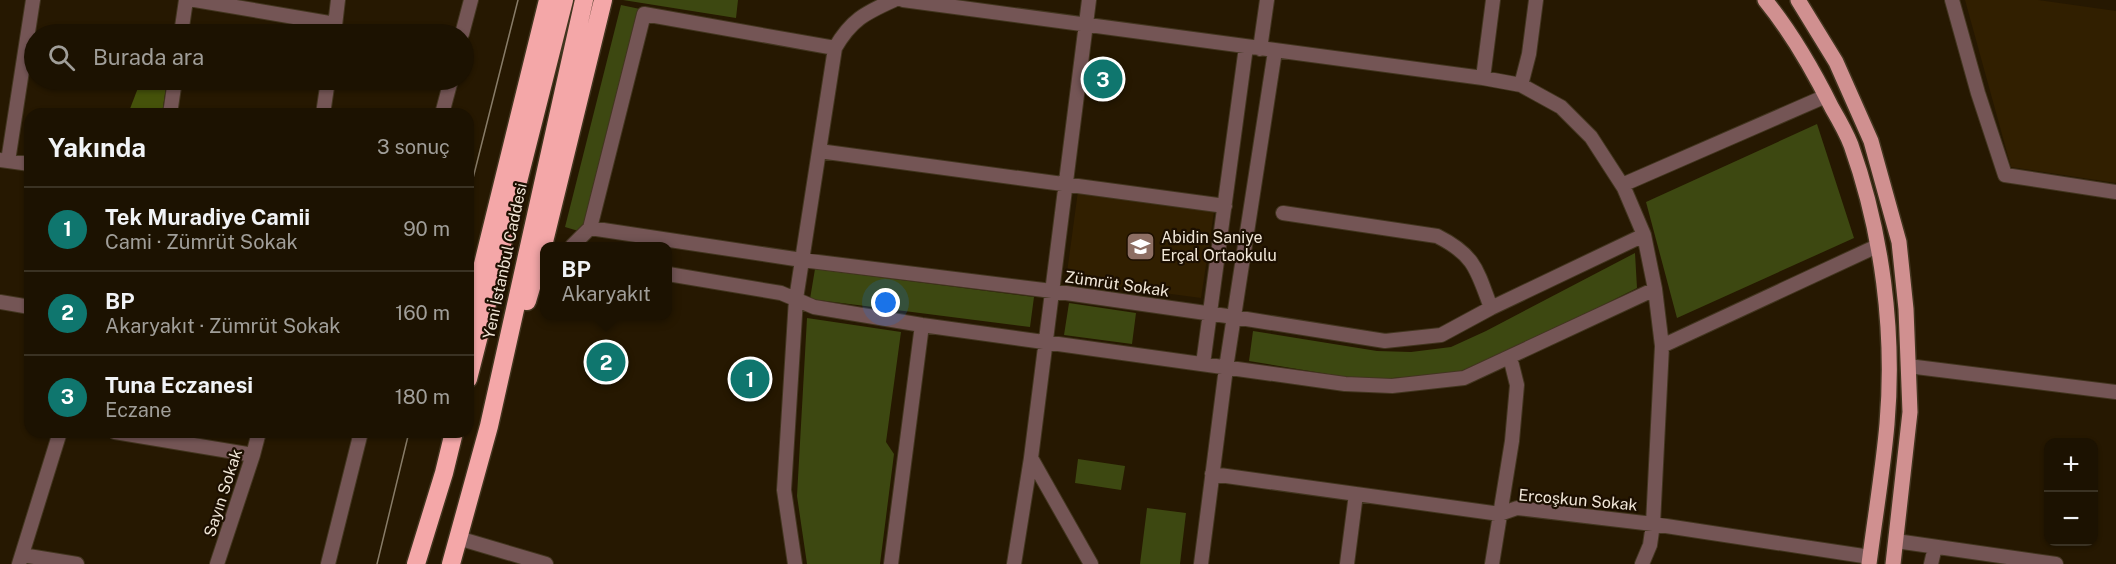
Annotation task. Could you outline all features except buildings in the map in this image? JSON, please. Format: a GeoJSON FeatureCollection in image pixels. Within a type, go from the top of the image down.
{"type":"FeatureCollection","features":[{"type":"Feature","properties":{"kind":"highway"},"geometry":{"type":"LineString","coordinates":[[474,301],[548,0]]}},
{"type":"Feature","properties":{"kind":"highway","name":"Yeni İstanbul Caddesi"},"geometry":{"type":"LineString","coordinates":[[474,355],[564,0]]}},
{"type":"Feature","properties":{"kind":"highway","name":"Yeni İstanbul Caddesi"},"geometry":{"type":"LineString","coordinates":[[451,564],[489,426],[584,0]]}},
{"type":"Feature","properties":{"kind":"highway"},"geometry":{"type":"LineString","coordinates":[[546,242],[603,0]]}},
{"type":"Feature","properties":{"kind":"highway"},"geometry":{"type":"LineString","coordinates":[[489,426],[540,264]]}},
{"type":"Feature","properties":{"kind":"highway"},"geometry":{"type":"LineString","coordinates":[[416,564],[440,438]]}},
{"type":"Feature","properties":{"kind":"highway"},"geometry":{"type":"LineString","coordinates":[[416,564],[453,438]]}},
{"type":"Feature","properties":{"kind":"main road"},"geometry":{"type":"LineString","coordinates":[[1765,0],[1809,62],[1850,142],[1867,197],[1877,246],[1885,296],[1888,364],[1887,410],[1870,560]]}},
{"type":"Feature","properties":{"kind":"main road"},"geometry":{"type":"LineString","coordinates":[[1798,0],[1836,62],[1871,141],[1899,242],[1906,309],[1910,412],[1893,564]]}},
{"type":"Feature","properties":{"kind":"street"},"geometry":{"type":"LineString","coordinates":[[29,24],[33,0]]}},
{"type":"Feature","properties":{"kind":"street"},"geometry":{"type":"LineString","coordinates":[[182,24],[186,0]]}},
{"type":"Feature","properties":{"kind":"street"},"geometry":{"type":"LineString","coordinates":[[195,0],[215,2],[313,24]]}},
{"type":"Feature","properties":{"kind":"street"},"geometry":{"type":"LineString","coordinates":[[336,24],[338,0]]}},
{"type":"Feature","properties":{"kind":"street"},"geometry":{"type":"LineString","coordinates":[[465,24],[471,0]]}},
{"type":"Feature","properties":{"kind":"street"},"geometry":{"type":"LineString","coordinates":[[795,564],[784,490],[796,299],[835,48],[846,29],[868,12],[894,0]]}},
{"type":"Feature","properties":{"kind":"street"},"geometry":{"type":"LineString","coordinates":[[903,0],[1483,78],[1521,85],[1561,107],[1591,137],[1622,185],[1644,235],[1655,289],[1662,346],[1653,524],[1650,545],[1642,564]]}},
{"type":"Feature","properties":{"kind":"street"},"geometry":{"type":"LineString","coordinates":[[1014,564],[1031,458],[1089,0]]}},
{"type":"Feature","properties":{"kind":"street"},"geometry":{"type":"LineString","coordinates":[[1203,364],[1224,206],[1253,48],[1267,0]]}},
{"type":"Feature","properties":{"kind":"street"},"geometry":{"type":"LineString","coordinates":[[1483,78],[1493,0]]}},
{"type":"Feature","properties":{"kind":"street"},"geometry":{"type":"LineString","coordinates":[[1521,85],[1529,54],[1536,0]]}},
{"type":"Feature","properties":{"kind":"street"},"geometry":{"type":"LineString","coordinates":[[1952,0],[1978,93],[2005,175],[2116,192]]}},
{"type":"Feature","properties":{"kind":"street"},"geometry":{"type":"LineString","coordinates":[[576,242],[590,228],[644,14],[835,48]]}},
{"type":"Feature","properties":{"kind":"street"},"geometry":{"type":"LineString","coordinates":[[24,50],[4,161],[24,163]]}},
{"type":"Feature","properties":{"kind":"street"},"geometry":{"type":"LineString","coordinates":[[1201,564],[1226,368],[1275,51]]}},
{"type":"Feature","properties":{"kind":"street"},"geometry":{"type":"LineString","coordinates":[[171,108],[174,90]]}},
{"type":"Feature","properties":{"kind":"street"},"geometry":{"type":"LineString","coordinates":[[324,108],[327,90]]}},
{"type":"Feature","properties":{"kind":"street"},"geometry":{"type":"LineString","coordinates":[[444,108],[448,90]]}},
{"type":"Feature","properties":{"kind":"street"},"geometry":{"type":"LineString","coordinates":[[1622,185],[1827,96]]}},
{"type":"Feature","properties":{"kind":"street"},"geometry":{"type":"LineString","coordinates":[[819,151],[1224,206]]}},
{"type":"Feature","properties":{"kind":"street"},"geometry":{"type":"LineString","coordinates":[[1283,213],[1437,236],[1454,244],[1475,265],[1491,308]]}},
{"type":"Feature","properties":{"kind":"street","name":"Zümrüt Sokak"},"geometry":{"type":"LineString","coordinates":[[590,228],[802,260],[1052,291],[1385,341],[1441,334],[1644,235]]}},
{"type":"Feature","properties":{"kind":"street"},"geometry":{"type":"LineString","coordinates":[[1662,346],[1877,246]]}},
{"type":"Feature","properties":{"kind":"street"},"geometry":{"type":"LineString","coordinates":[[672,275],[781,293],[814,307],[922,325],[1345,384],[1392,386],[1464,378],[1655,289]]}},
{"type":"Feature","properties":{"kind":"street"},"geometry":{"type":"LineString","coordinates":[[0,302],[24,306]]}},
{"type":"Feature","properties":{"kind":"street"},"geometry":{"type":"LineString","coordinates":[[891,564],[922,325]]}},
{"type":"Feature","properties":{"kind":"street"},"geometry":{"type":"LineString","coordinates":[[1492,564],[1512,441],[1517,385],[1510,357]]}},
{"type":"Feature","properties":{"kind":"street"},"geometry":{"type":"LineString","coordinates":[[1908,366],[2116,392]]}},
{"type":"Feature","properties":{"kind":"street"},"geometry":{"type":"LineString","coordinates":[[58,438],[21,559],[77,564]]}},
{"type":"Feature","properties":{"kind":"street"},"geometry":{"type":"LineString","coordinates":[[151,438],[253,455]]}},
{"type":"Feature","properties":{"kind":"street","name":"Sayın Sokak"},"geometry":{"type":"LineString","coordinates":[[217,564],[257,438]]}},
{"type":"Feature","properties":{"kind":"street"},"geometry":{"type":"LineString","coordinates":[[328,564],[360,438]]}},
{"type":"Feature","properties":{"kind":"street"},"geometry":{"type":"LineString","coordinates":[[1031,458],[1090,564]]}},
{"type":"Feature","properties":{"kind":"street","name":"Ercoşkun Sokak"},"geometry":{"type":"LineString","coordinates":[[1212,474],[1500,514],[1517,508],[1653,524],[1870,560]]}},
{"type":"Feature","properties":{"kind":"street"},"geometry":{"type":"LineString","coordinates":[[1347,564],[1356,494]]}},
{"type":"Feature","properties":{"kind":"street"},"geometry":{"type":"LineString","coordinates":[[458,538],[528,562],[546,564]]}},
{"type":"Feature","properties":{"kind":"street"},"geometry":{"type":"LineString","coordinates":[[1896,541],[2056,564]]}},
{"type":"Feature","properties":{"kind":"street"},"geometry":{"type":"LineString","coordinates":[[1931,564],[1935,547]]}},
{"type":"Feature","properties":{"kind":"shaded area"},"geometry":{"type":"Polygon","coordinates":[[[1965,0],[2038,0],[2116,11],[2116,183],[2011,167],[1965,0]]]}},
{"type":"Feature","properties":{"kind":"shaded area","name":"Abidin Saniye Erçal Ortaokulu"},"geometry":{"type":"Polygon","coordinates":[[[1078,191],[1214,212],[1201,298],[1066,280],[1078,191]]]}},
{"type":"Feature","properties":{"kind":"green space"},"geometry":{"type":"Polygon","coordinates":[[[623,0],[738,0],[736,18],[623,0]]]}},
{"type":"Feature","properties":{"kind":"green space"},"geometry":{"type":"Polygon","coordinates":[[[621,5],[640,9],[585,233],[565,227],[621,5]]]}},
{"type":"Feature","properties":{"kind":"green space"},"geometry":{"type":"Polygon","coordinates":[[[137,90],[166,90],[163,108],[130,108],[137,90]]]}},
{"type":"Feature","properties":{"kind":"green space"},"geometry":{"type":"Polygon","coordinates":[[[1817,124],[1854,238],[1677,318],[1646,202],[1817,124]]]}},
{"type":"Feature","properties":{"kind":"green space"},"geometry":{"type":"Polygon","coordinates":[[[1635,253],[1637,288],[1469,372],[1393,378],[1352,378],[1249,361],[1253,331],[1377,351],[1411,352],[1451,347],[1635,253]]]}},
{"type":"Feature","properties":{"kind":"green space"},"geometry":{"type":"Polygon","coordinates":[[[815,269],[1034,297],[1030,327],[810,299],[815,269]]]}},
{"type":"Feature","properties":{"kind":"green space"},"geometry":{"type":"Polygon","coordinates":[[[1069,303],[1136,313],[1132,344],[1064,335],[1069,303]]]}},
{"type":"Feature","properties":{"kind":"green space"},"geometry":{"type":"Polygon","coordinates":[[[807,318],[901,332],[886,442],[894,454],[880,564],[807,564],[797,496],[807,318]]]}},
{"type":"Feature","properties":{"kind":"green space"},"geometry":{"type":"Polygon","coordinates":[[[1078,459],[1125,466],[1121,490],[1075,483],[1078,459]]]}},
{"type":"Feature","properties":{"kind":"green space"},"geometry":{"type":"Polygon","coordinates":[[[1147,508],[1186,513],[1180,564],[1140,564],[1147,508]]]}},
{"type":"Feature","properties":{"kind":"tram line"},"geometry":{"type":"LineString","coordinates":[[474,174],[518,0]]}},
{"type":"Feature","properties":{"kind":"tram line"},"geometry":{"type":"LineString","coordinates":[[377,564],[408,438]]}},
{"type":"Feature","properties":{"kind":"place","name":"Tuna Eczanesi"},"geometry":{"type":"Point","coordinates":[1103,79]}},
{"type":"Feature","properties":{"kind":"place","name":"Abidin Saniye Erçal Ortaokulu"},"geometry":{"type":"Point","coordinates":[1140,246]}},
{"type":"Feature","properties":{"kind":"place","name":"BP"},"geometry":{"type":"Point","coordinates":[606,362]}},
{"type":"Feature","properties":{"kind":"place","name":"Tek Muradiye Camii"},"geometry":{"type":"Point","coordinates":[750,379]}}]}
